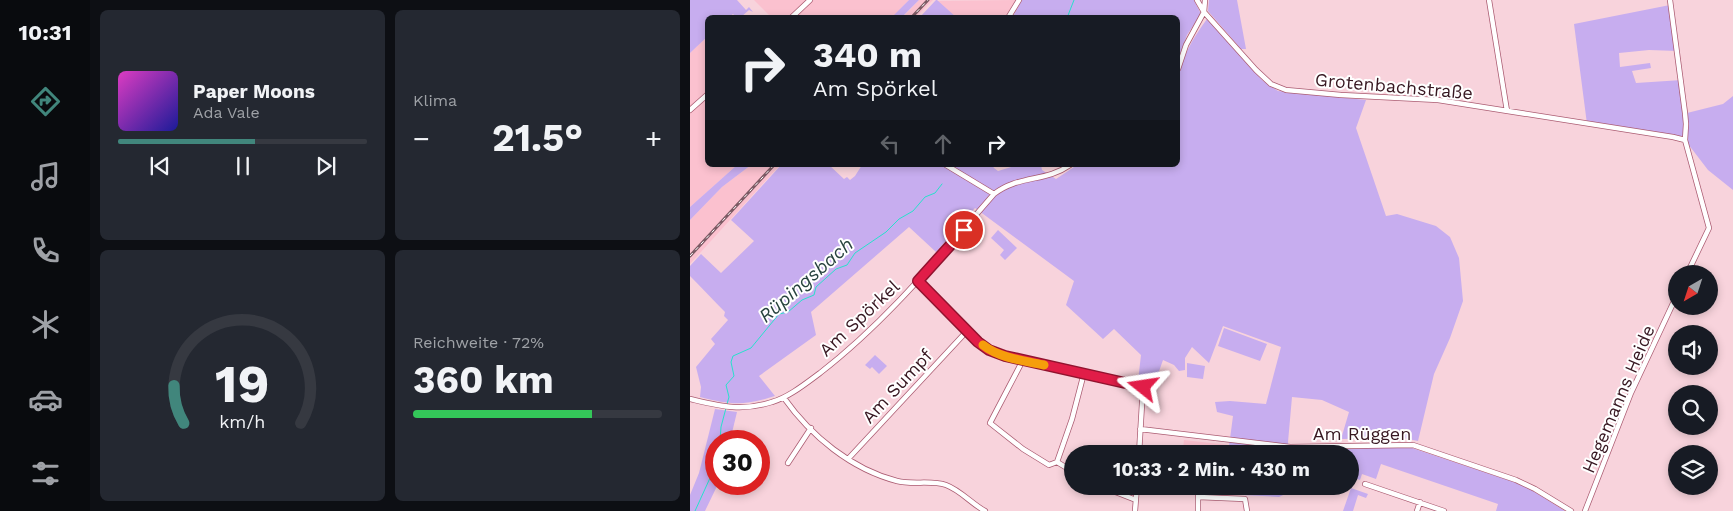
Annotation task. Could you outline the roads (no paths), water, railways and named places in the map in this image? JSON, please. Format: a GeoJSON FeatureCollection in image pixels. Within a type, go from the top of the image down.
{"type":"FeatureCollection","features":[{"type":"Feature","properties":{"kind":"street"},"geometry":{"type":"LineString","coordinates":[[794,15],[810,0]]}},
{"type":"Feature","properties":{"kind":"street"},"geometry":{"type":"LineString","coordinates":[[1010,15],[1019,0]]}},
{"type":"Feature","properties":{"kind":"street","name":"Grotenbachstraße"},"geometry":{"type":"LineString","coordinates":[[1197,0],[1204,12],[1256,70],[1265,79],[1279,88],[1296,92],[1438,100],[1685,140]]}},
{"type":"Feature","properties":{"kind":"street"},"geometry":{"type":"LineString","coordinates":[[1180,63],[1186,45],[1204,12],[1205,0]]}},
{"type":"Feature","properties":{"kind":"street"},"geometry":{"type":"LineString","coordinates":[[1489,0],[1507,111]]}},
{"type":"Feature","properties":{"kind":"street"},"geometry":{"type":"LineString","coordinates":[[1670,0],[1686,118],[1685,140],[1710,228],[1692,265]]}},
{"type":"Feature","properties":{"kind":"street"},"geometry":{"type":"LineString","coordinates":[[690,110],[705,97]]}},
{"type":"Feature","properties":{"kind":"street"},"geometry":{"type":"LineString","coordinates":[[949,167],[994,194]]}},
{"type":"Feature","properties":{"kind":"street","name":"Am Spörkel"},"geometry":{"type":"LineString","coordinates":[[690,399],[730,408],[752,407],[784,398],[864,336],[918,281],[994,194],[1005,186],[1050,175],[1067,167]]}},
{"type":"Feature","properties":{"kind":"street"},"geometry":{"type":"LineString","coordinates":[[918,281],[967,331],[989,350],[1023,360],[1143,387],[1139,445]]}},
{"type":"Feature","properties":{"kind":"street","name":"Hegemanns Heide"},"geometry":{"type":"LineString","coordinates":[[1585,511],[1631,393],[1668,314]]}},
{"type":"Feature","properties":{"kind":"street","name":"Am Sumpf"},"geometry":{"type":"LineString","coordinates":[[848,459],[967,331]]}},
{"type":"Feature","properties":{"kind":"street"},"geometry":{"type":"LineString","coordinates":[[1023,360],[990,423],[1049,465],[1057,462],[1072,420],[1084,373]]}},
{"type":"Feature","properties":{"kind":"street"},"geometry":{"type":"LineString","coordinates":[[784,398],[834,451],[848,459],[897,481],[948,486],[981,510]]}},
{"type":"Feature","properties":{"kind":"street"},"geometry":{"type":"LineString","coordinates":[[788,463],[811,428]]}},
{"type":"Feature","properties":{"kind":"street","name":"Am Rüggen"},"geometry":{"type":"LineString","coordinates":[[1140,429],[1290,447],[1413,444],[1516,480],[1571,511]]}},
{"type":"Feature","properties":{"kind":"street"},"geometry":{"type":"LineString","coordinates":[[1057,462],[1064,466]]}},
{"type":"Feature","properties":{"kind":"street"},"geometry":{"type":"LineString","coordinates":[[1365,484],[1444,511]]}},
{"type":"Feature","properties":{"kind":"street"},"geometry":{"type":"LineString","coordinates":[[1123,495],[1136,500]]}},
{"type":"Feature","properties":{"kind":"street"},"geometry":{"type":"LineString","coordinates":[[1135,511],[1136,495]]}},
{"type":"Feature","properties":{"kind":"street"},"geometry":{"type":"LineString","coordinates":[[1198,511],[1198,497],[1245,499],[1247,511]]}},
{"type":"Feature","properties":{"kind":"street"},"geometry":{"type":"LineString","coordinates":[[1417,511],[1420,502]]}},
{"type":"Feature","properties":{"kind":"waterway","name":"Rüpingsbach"},"geometry":{"type":"LineString","coordinates":[[1068,15],[1074,0]]}},
{"type":"Feature","properties":{"kind":"waterway","name":"Rüpingsbach"},"geometry":{"type":"LineString","coordinates":[[727,404],[729,397],[726,385],[734,376],[731,362],[733,356],[751,348],[779,314],[788,312],[802,300],[814,295],[816,287],[836,269],[847,265],[855,253],[886,232],[899,219],[913,211],[925,197],[935,193],[942,184]]}},
{"type":"Feature","properties":{"kind":"waterway","name":"Rüpingsbach"},"geometry":{"type":"LineString","coordinates":[[721,430],[726,408]]}},
{"type":"Feature","properties":{"kind":"waterway","name":"Rüpingsbach"},"geometry":{"type":"LineString","coordinates":[[695,511],[705,489]]}},
{"type":"Feature","properties":{"kind":"railway"},"geometry":{"type":"LineString","coordinates":[[914,15],[928,0]]}},
{"type":"Feature","properties":{"kind":"railway"},"geometry":{"type":"LineString","coordinates":[[690,256],[772,167]]}}]}
